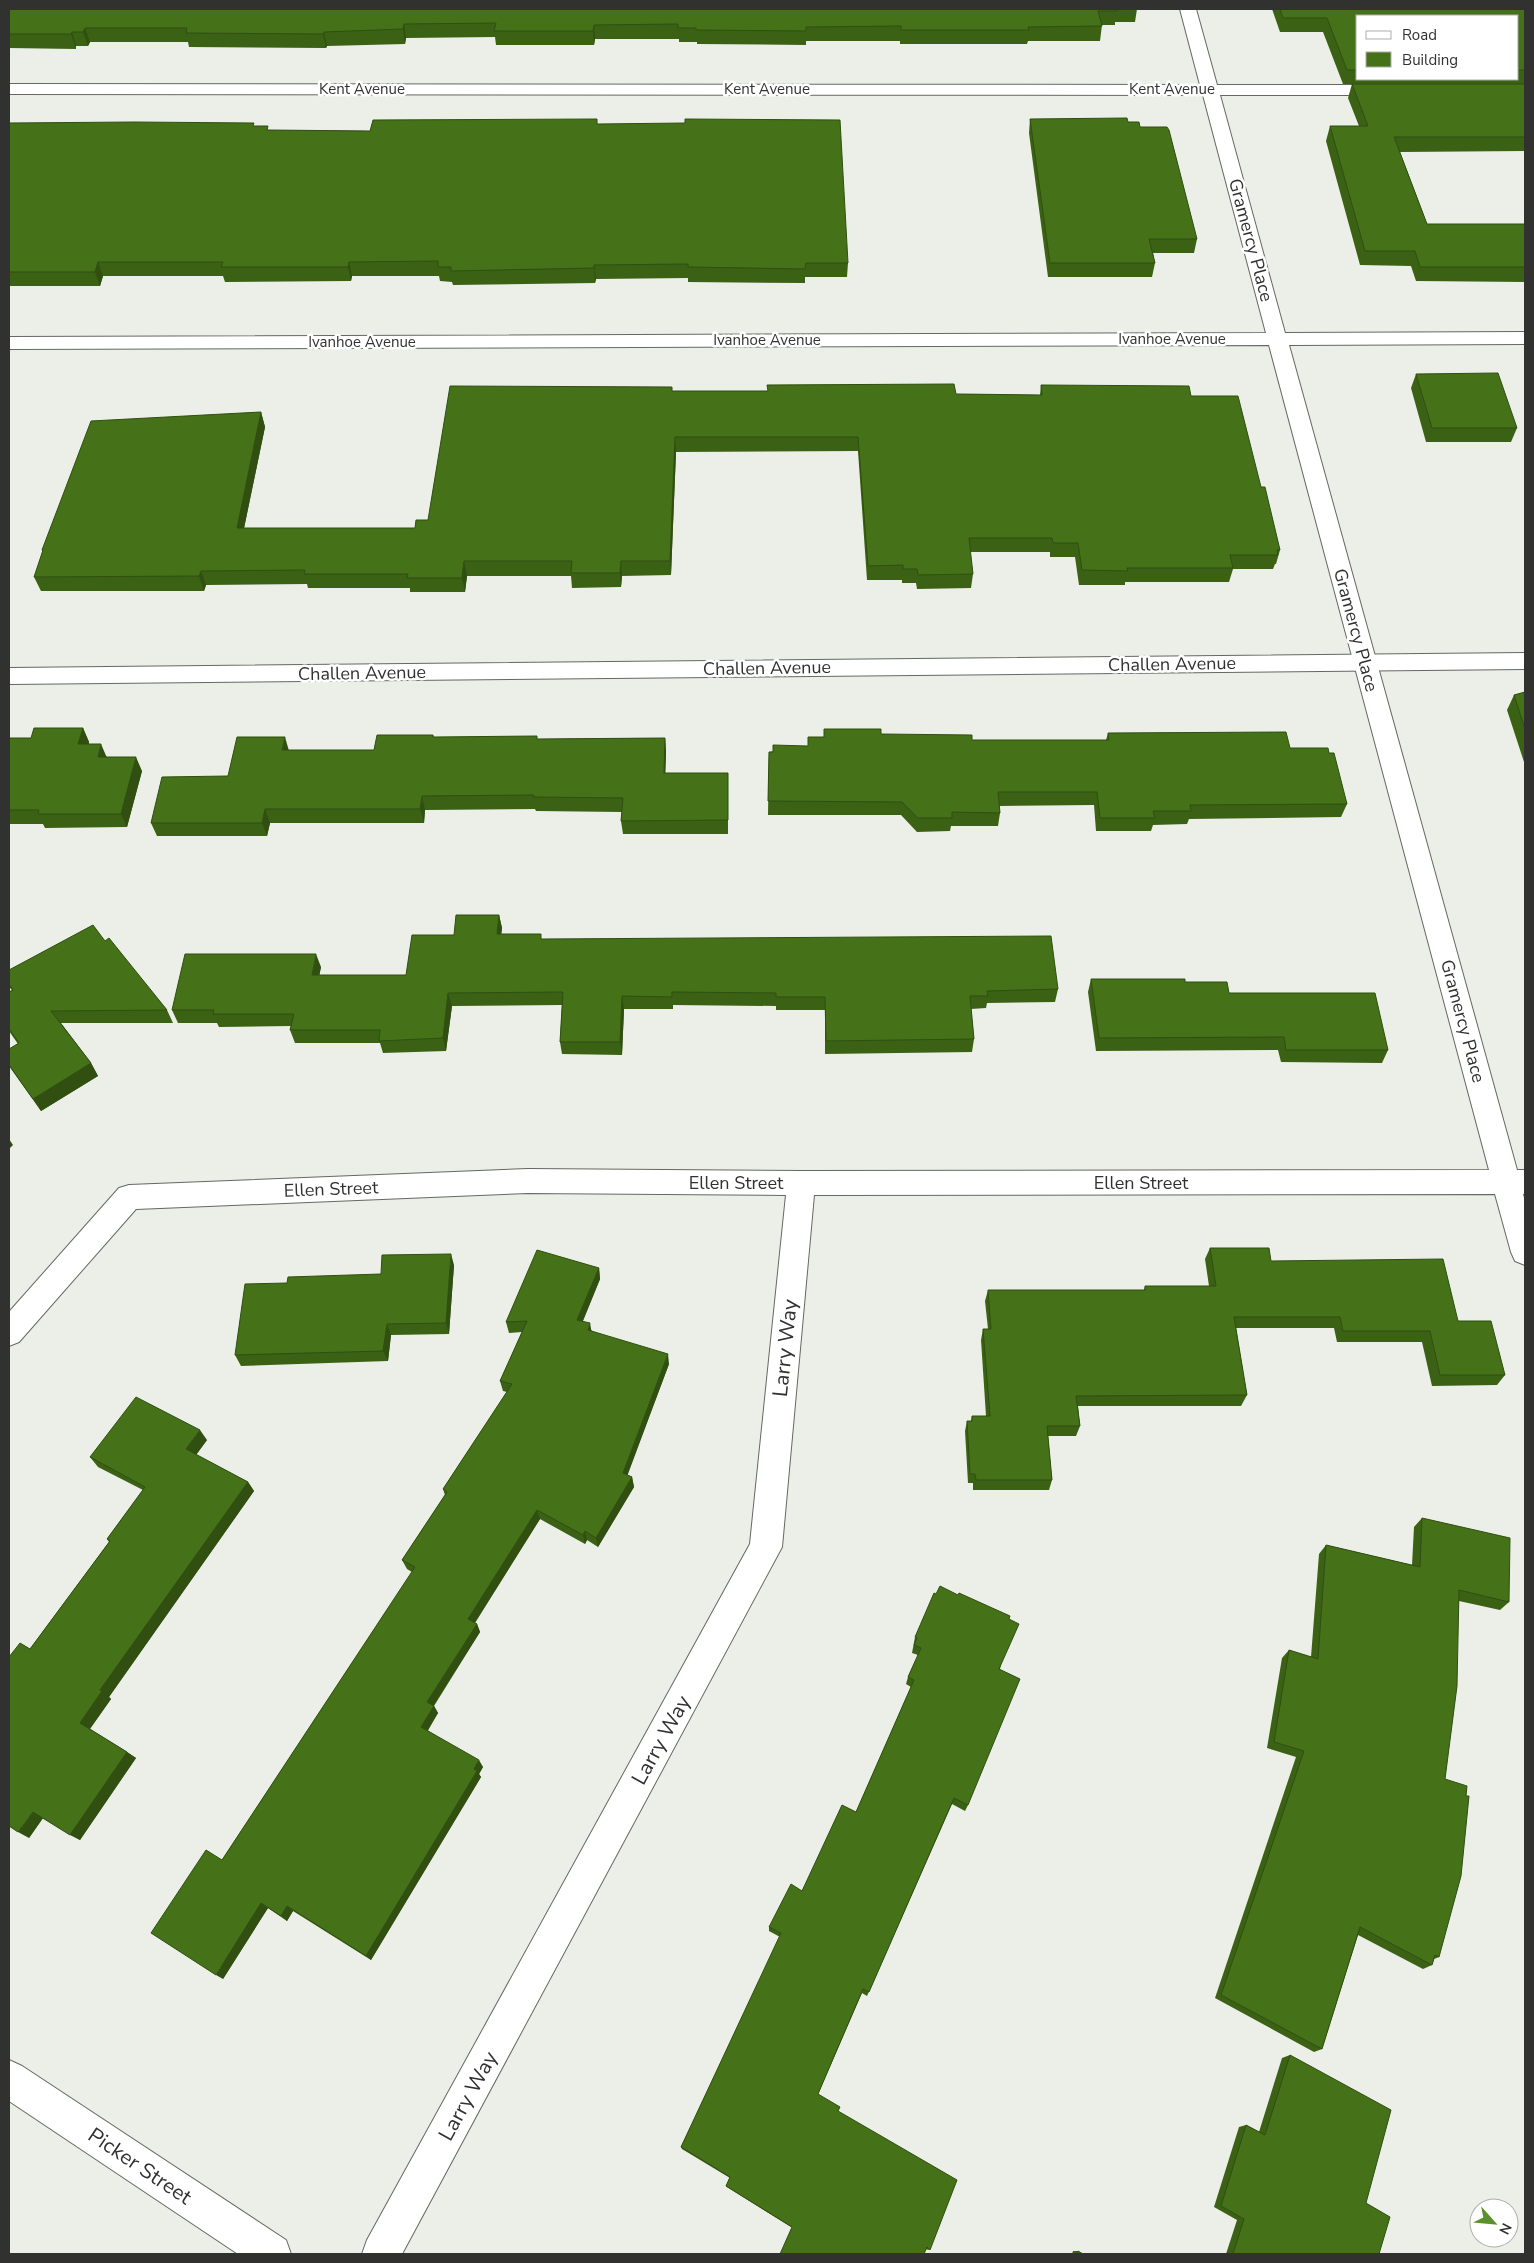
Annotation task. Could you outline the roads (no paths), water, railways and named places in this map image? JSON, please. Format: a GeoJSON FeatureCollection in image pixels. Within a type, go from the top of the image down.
{"type":"FeatureCollection","features":[{"type":"Feature","properties":{"kind":"street","name":"Gramercy Place"},"geometry":{"type":"LineString","coordinates":[[1188,9],[1365,662],[1516,1182],[1525,1252]]}},
{"type":"Feature","properties":{"kind":"street","name":"Kent Avenue"},"geometry":{"type":"LineString","coordinates":[[9,89],[1407,90]]}},
{"type":"Feature","properties":{"kind":"street","name":"Ivanhoe Avenue"},"geometry":{"type":"LineString","coordinates":[[9,343],[1525,338]]}},
{"type":"Feature","properties":{"kind":"street","name":"Challen Avenue"},"geometry":{"type":"LineString","coordinates":[[9,676],[1525,661]]}},
{"type":"Feature","properties":{"kind":"street","name":"Ellen Street"},"geometry":{"type":"LineString","coordinates":[[9,1333],[129,1197],[528,1181],[801,1183],[1516,1182]]}},
{"type":"Feature","properties":{"kind":"street","name":"Larry Way"},"geometry":{"type":"LineString","coordinates":[[381,2254],[766,1547],[801,1183]]}},
{"type":"Feature","properties":{"kind":"street","name":"Picker Street"},"geometry":{"type":"LineString","coordinates":[[9,2079],[272,2254]]}}]}
